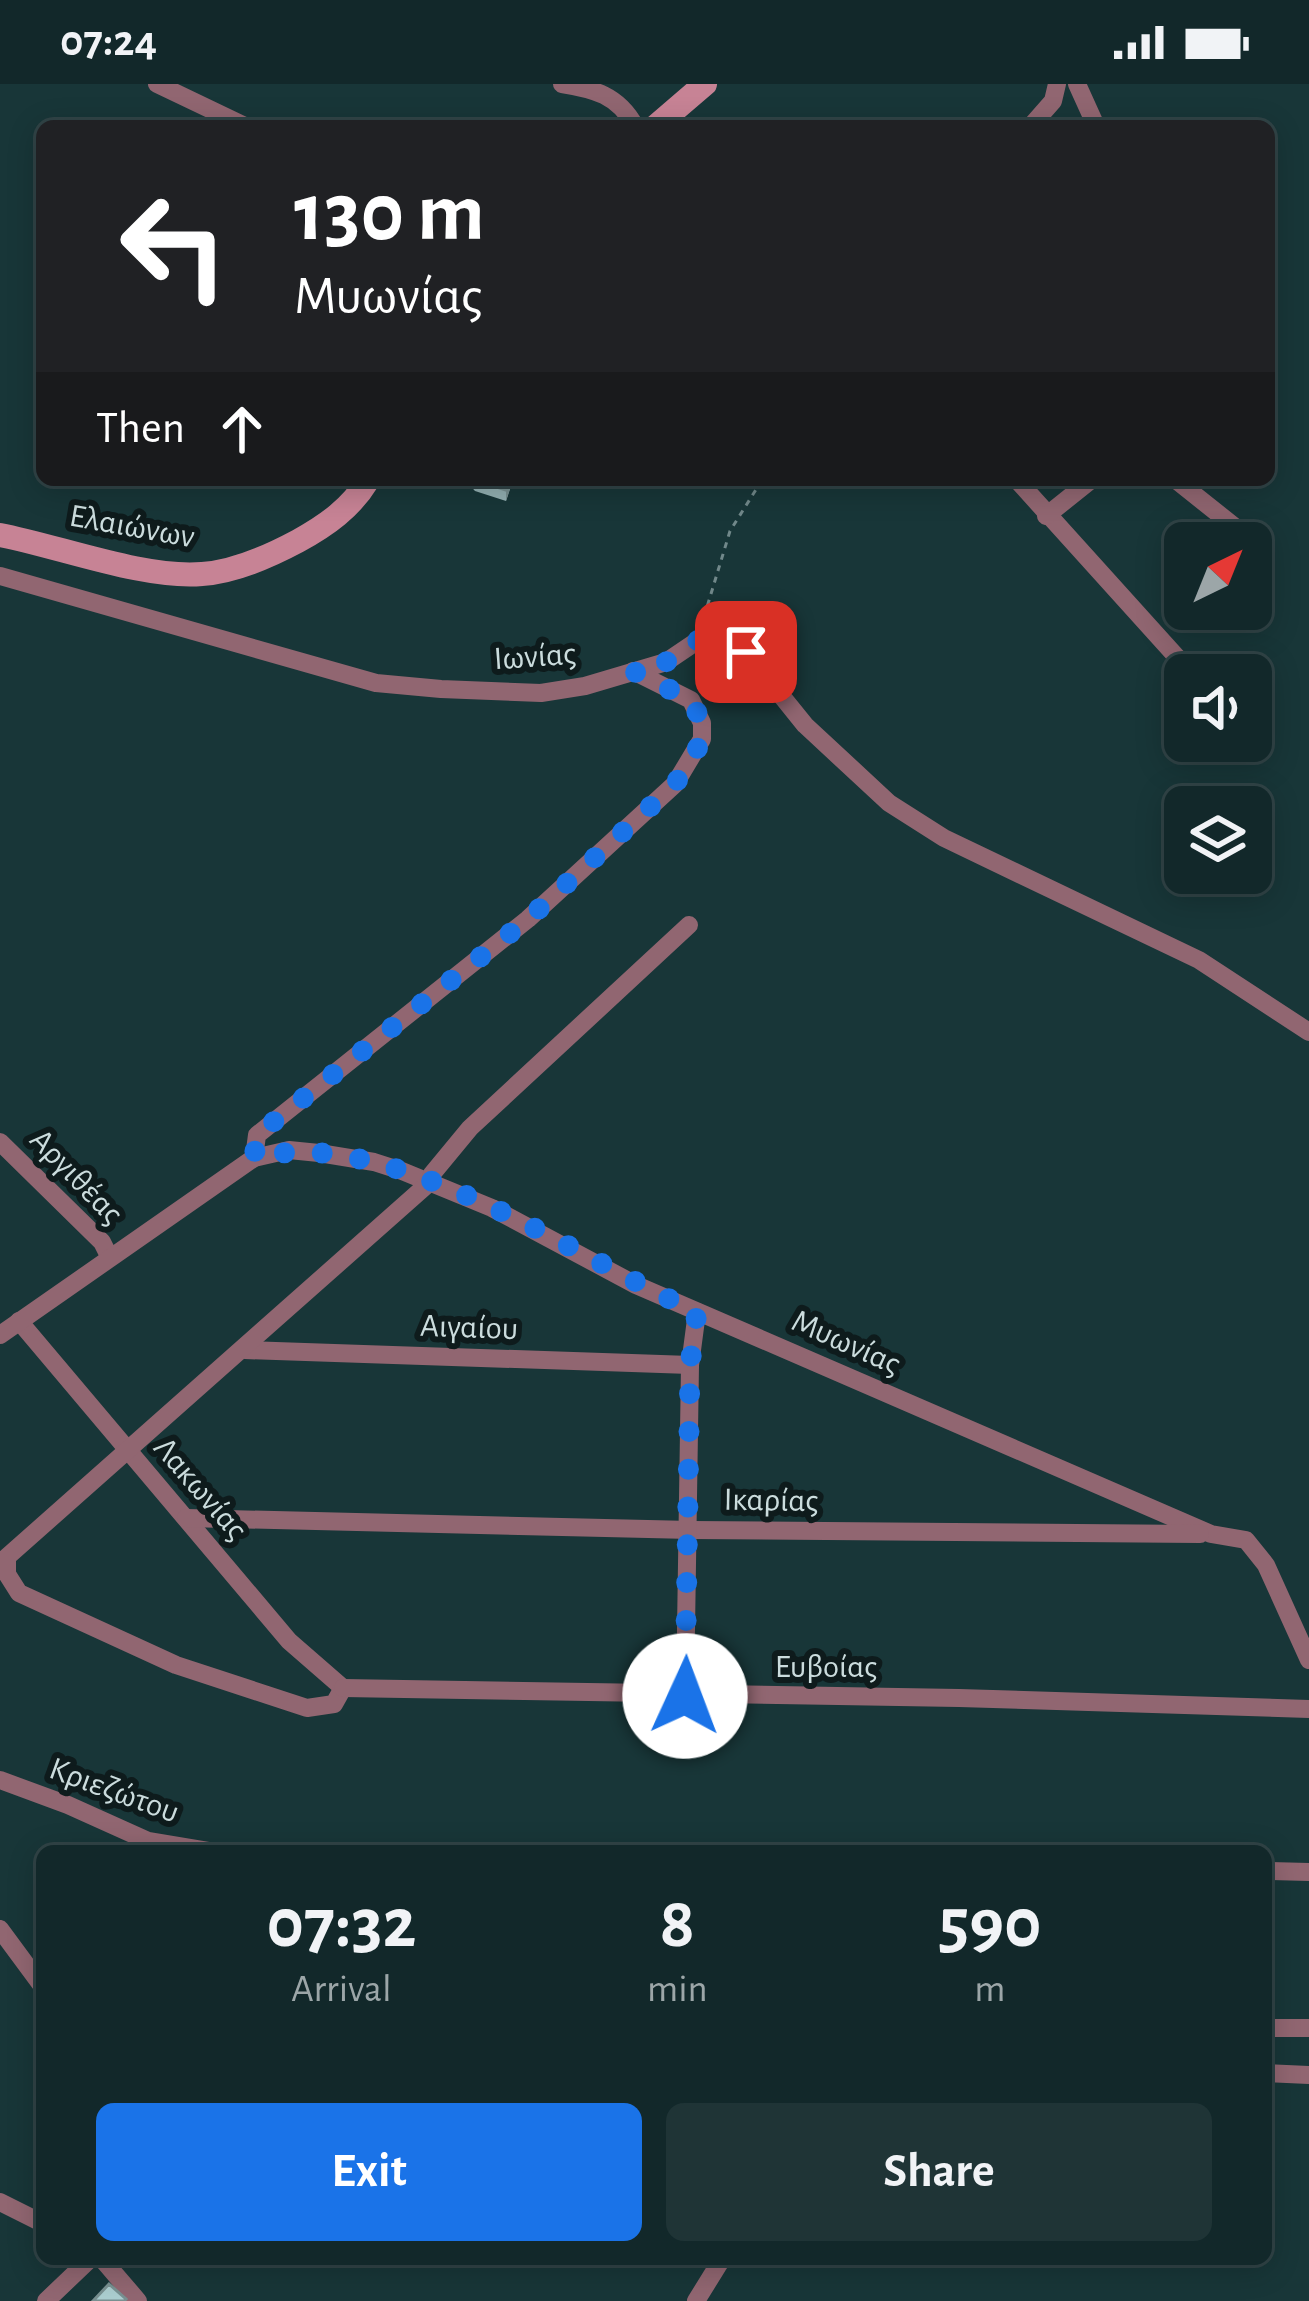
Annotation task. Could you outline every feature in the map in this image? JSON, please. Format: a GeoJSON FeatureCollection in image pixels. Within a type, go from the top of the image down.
{"type":"FeatureCollection","features":[{"type":"Feature","properties":{"kind":"main road"},"geometry":{"type":"LineString","coordinates":[[663,120],[705,84]]}},
{"type":"Feature","properties":{"kind":"main road","name":"Ελαιώνων"},"geometry":{"type":"LineString","coordinates":[[0,535],[148,568],[191,575],[212,573],[269,555],[310,534],[346,508],[363,486]]}},
{"type":"Feature","properties":{"kind":"street"},"geometry":{"type":"LineString","coordinates":[[157,84],[232,120]]}},
{"type":"Feature","properties":{"kind":"street"},"geometry":{"type":"LineString","coordinates":[[562,84],[599,90],[626,110],[631,120]]}},
{"type":"Feature","properties":{"kind":"street"},"geometry":{"type":"LineString","coordinates":[[1036,120],[1049,106],[1057,84]]}},
{"type":"Feature","properties":{"kind":"street"},"geometry":{"type":"LineString","coordinates":[[1077,84],[1093,120]]}},
{"type":"Feature","properties":{"kind":"street"},"geometry":{"type":"LineString","coordinates":[[1022,486],[1174,654]]}},
{"type":"Feature","properties":{"kind":"street"},"geometry":{"type":"LineString","coordinates":[[1046,516],[1084,486]]}},
{"type":"Feature","properties":{"kind":"street"},"geometry":{"type":"LineString","coordinates":[[1184,486],[1229,522]]}},
{"type":"Feature","properties":{"kind":"street","name":"Ιωνίας"},"geometry":{"type":"LineString","coordinates":[[0,576],[376,683],[541,693],[666,662],[703,637]]}},
{"type":"Feature","properties":{"kind":"street"},"geometry":{"type":"LineString","coordinates":[[703,637],[727,636],[746,652],[805,724],[889,803],[944,838],[1199,960],[1309,1032]]}},
{"type":"Feature","properties":{"kind":"street"},"geometry":{"type":"LineString","coordinates":[[0,1335],[254,1158],[257,1135],[528,919],[675,784],[695,754],[702,723],[691,700],[633,671]]}},
{"type":"Feature","properties":{"kind":"street"},"geometry":{"type":"LineString","coordinates":[[127,1451],[429,1183],[470,1128],[689,925]]}},
{"type":"Feature","properties":{"kind":"street","name":"Αργιθέας"},"geometry":{"type":"LineString","coordinates":[[0,1142],[102,1242],[109,1256]]}},
{"type":"Feature","properties":{"kind":"street","name":"Μυωνίας"},"geometry":{"type":"LineString","coordinates":[[254,1158],[289,1150],[333,1154],[374,1162],[429,1183],[492,1208],[697,1312],[1211,1534],[1246,1540],[1266,1565],[1309,1660]]}},
{"type":"Feature","properties":{"kind":"street"},"geometry":{"type":"LineString","coordinates":[[685,1696],[690,1365],[697,1312]]}},
{"type":"Feature","properties":{"kind":"street","name":"Λακωνίας"},"geometry":{"type":"LineString","coordinates":[[19,1321],[289,1641],[343,1688]]}},
{"type":"Feature","properties":{"kind":"street","name":"Αιγαίου"},"geometry":{"type":"LineString","coordinates":[[245,1350],[690,1365]]}},
{"type":"Feature","properties":{"kind":"street","name":"Ευβοίας"},"geometry":{"type":"LineString","coordinates":[[127,1451],[7,1557],[7,1574],[19,1593],[176,1665],[307,1708],[334,1704],[343,1688],[1309,1709]]}},
{"type":"Feature","properties":{"kind":"street","name":"Ικαρίας"},"geometry":{"type":"LineString","coordinates":[[186,1518],[691,1530],[1211,1534]]}},
{"type":"Feature","properties":{"kind":"street","name":"Κριεζώτου"},"geometry":{"type":"LineString","coordinates":[[0,1780],[148,1841],[172,1845]]}},
{"type":"Feature","properties":{"kind":"street"},"geometry":{"type":"LineString","coordinates":[[1272,1871],[1309,1872]]}},
{"type":"Feature","properties":{"kind":"street"},"geometry":{"type":"LineString","coordinates":[[0,1929],[36,1978]]}},
{"type":"Feature","properties":{"kind":"street"},"geometry":{"type":"LineString","coordinates":[[1272,2028],[1309,2028]]}},
{"type":"Feature","properties":{"kind":"street"},"geometry":{"type":"LineString","coordinates":[[1272,2073],[1309,2075]]}},
{"type":"Feature","properties":{"kind":"street"},"geometry":{"type":"LineString","coordinates":[[0,2202],[36,2220]]}},
{"type":"Feature","properties":{"kind":"street"},"geometry":{"type":"LineString","coordinates":[[46,2301],[84,2265]]}},
{"type":"Feature","properties":{"kind":"street"},"geometry":{"type":"LineString","coordinates":[[107,2265],[138,2301]]}},
{"type":"Feature","properties":{"kind":"street"},"geometry":{"type":"LineString","coordinates":[[696,2301],[718,2265]]}},
{"type":"Feature","properties":{"kind":"path"},"geometry":{"type":"LineString","coordinates":[[703,637],[707,598],[730,531],[758,486]]}},
{"type":"Feature","properties":{"kind":"building"},"geometry":{"type":"Polygon","coordinates":[[[109,2284],[126,2299],[93,2301],[109,2284]]]}},
{"type":"Feature","properties":{"kind":"route"},"geometry":{"type":"LineString","coordinates":[[685,1696],[690,1365],[697,1312],[492,1208],[402,1171],[374,1162],[289,1150],[254,1158],[253,1147],[257,1135],[528,919],[675,784],[695,754],[702,723],[691,700],[633,671],[666,662],[703,637],[727,636],[746,652]]}}]}
